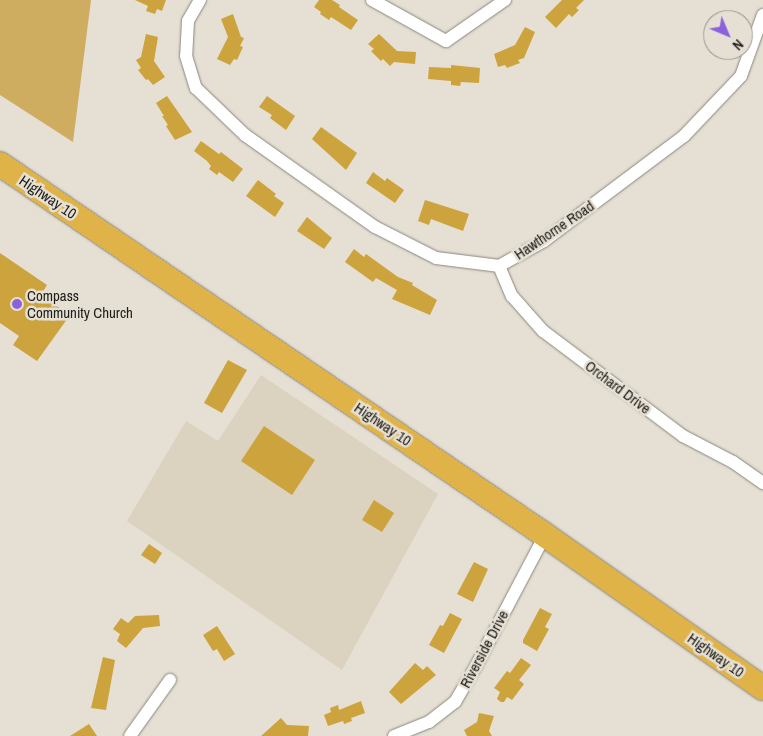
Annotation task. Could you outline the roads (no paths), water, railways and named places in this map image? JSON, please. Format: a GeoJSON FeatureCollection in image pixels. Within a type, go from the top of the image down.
{"type":"FeatureCollection","features":[{"type":"Feature","properties":{"kind":"highway","name":"Highway 10"},"geometry":{"type":"LineString","coordinates":[[0,164],[545,535],[763,688]]}},
{"type":"Feature","properties":{"kind":"street","name":"Hawthorne Road"},"geometry":{"type":"LineString","coordinates":[[200,0],[188,20],[186,56],[196,88],[245,135],[375,227],[427,254],[436,258],[499,266],[544,240],[684,136],[742,76],[763,15]]}},
{"type":"Feature","properties":{"kind":"street"},"geometry":{"type":"LineString","coordinates":[[372,0],[446,41],[505,0]]}},
{"type":"Feature","properties":{"kind":"street","name":"Orchard Drive"},"geometry":{"type":"LineString","coordinates":[[499,266],[512,296],[543,331],[683,436],[733,462],[763,482]]}},
{"type":"Feature","properties":{"kind":"street","name":"Riverside Drive"},"geometry":{"type":"LineString","coordinates":[[394,736],[429,722],[455,702],[545,535]]}},
{"type":"Feature","properties":{"kind":"street"},"geometry":{"type":"LineString","coordinates":[[130,736],[170,680]]}},
{"type":"Feature","properties":{"kind":"place","name":"Compass Community Church"},"geometry":{"type":"Point","coordinates":[17,304]}}]}
